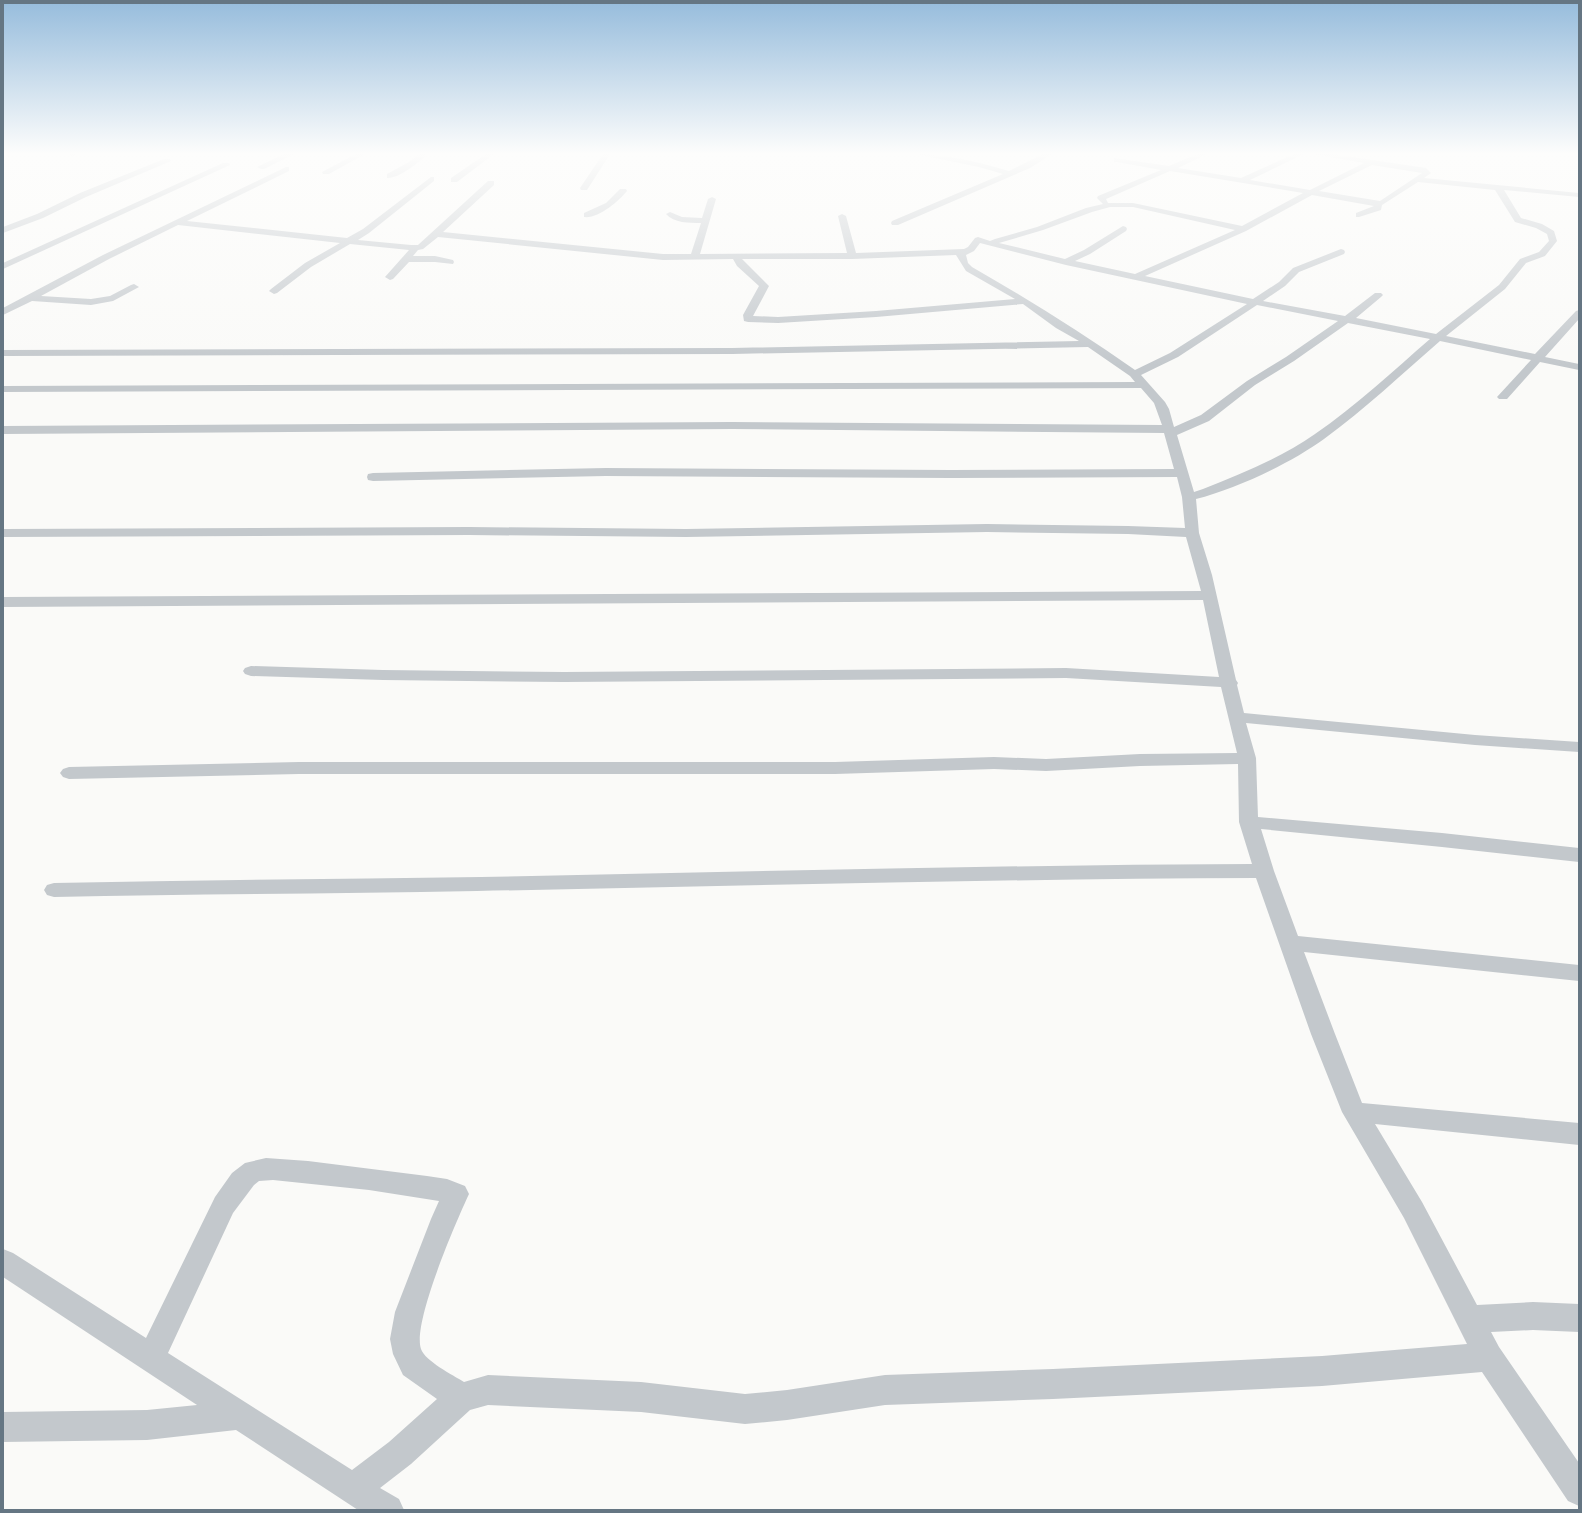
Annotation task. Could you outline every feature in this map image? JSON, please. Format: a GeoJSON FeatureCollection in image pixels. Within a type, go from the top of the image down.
{"type":"FeatureCollection","features":[{"type":"Feature","properties":{"kind":"street"},"geometry":{"type":"LineString","coordinates":[[3,230],[15,225]]}},
{"type":"Feature","properties":{"kind":"street"},"geometry":{"type":"LineString","coordinates":[[3,266],[93,225]]}},
{"type":"Feature","properties":{"kind":"street"},"geometry":{"type":"LineString","coordinates":[[3,312],[171,225]]}},
{"type":"Feature","properties":{"kind":"street"},"geometry":{"type":"LineString","coordinates":[[199,225],[349,242],[416,248],[420,247],[447,225]]}},
{"type":"Feature","properties":{"kind":"street"},"geometry":{"type":"LineString","coordinates":[[274,291],[308,265],[349,242],[374,225]]}},
{"type":"Feature","properties":{"kind":"street"},"geometry":{"type":"LineString","coordinates":[[694,257],[700,244],[704,225]]}},
{"type":"Feature","properties":{"kind":"street"},"geometry":{"type":"LineString","coordinates":[[844,225],[852,256]]}},
{"type":"Feature","properties":{"kind":"street"},"geometry":{"type":"LineString","coordinates":[[1049,225],[979,250],[964,262],[969,269],[1025,301],[1060,326],[1090,344],[1139,379],[1163,409],[1189,498],[1192,533],[1209,595],[1230,683],[1236,717],[1247,758],[1249,822],[1264,871],[1323,1034],[1354,1112],[1413,1210],[1489,1357],[1579,1490]]}},
{"type":"Feature","properties":{"kind":"street"},"geometry":{"type":"LineString","coordinates":[[1223,225],[1243,229]]}},
{"type":"Feature","properties":{"kind":"street"},"geometry":{"type":"LineString","coordinates":[[1136,278],[1251,225]]}},
{"type":"Feature","properties":{"kind":"street"},"geometry":{"type":"LineString","coordinates":[[1189,498],[1208,492],[1277,462],[1319,437],[1343,419],[1438,337],[1502,287],[1523,261],[1542,254],[1553,241],[1551,233],[1533,225]]}},
{"type":"Feature","properties":{"kind":"street"},"geometry":{"type":"LineString","coordinates":[[1066,262],[1087,252],[1123,229]]}},
{"type":"Feature","properties":{"kind":"street"},"geometry":{"type":"LineString","coordinates":[[436,234],[663,257],[852,256],[937,254],[979,250],[1066,262],[1136,278],[1438,337],[1579,367]]}},
{"type":"Feature","properties":{"kind":"street"},"geometry":{"type":"LineString","coordinates":[[390,277],[416,248]]}},
{"type":"Feature","properties":{"kind":"street"},"geometry":{"type":"LineString","coordinates":[[3,389],[1139,379],[1282,284],[1296,270],[1341,252]]}},
{"type":"Feature","properties":{"kind":"street"},"geometry":{"type":"LineString","coordinates":[[736,257],[740,264],[764,286],[748,315],[748,319],[770,320],[850,316],[1025,301]]}},
{"type":"Feature","properties":{"kind":"street"},"geometry":{"type":"LineString","coordinates":[[407,259],[439,260],[450,262]]}},
{"type":"Feature","properties":{"kind":"street"},"geometry":{"type":"LineString","coordinates":[[30,298],[92,302],[113,298],[134,287]]}},
{"type":"Feature","properties":{"kind":"street"},"geometry":{"type":"LineString","coordinates":[[3,430],[608,426],[1061,427],[1170,431],[1206,418],[1251,383],[1290,359],[1354,315],[1378,295]]}},
{"type":"Feature","properties":{"kind":"street"},"geometry":{"type":"LineString","coordinates":[[1503,397],[1528,371],[1537,358],[1563,328],[1579,313]]}},
{"type":"Feature","properties":{"kind":"street"},"geometry":{"type":"LineString","coordinates":[[3,353],[732,351],[1090,344]]}},
{"type":"Feature","properties":{"kind":"street"},"geometry":{"type":"LineString","coordinates":[[373,477],[606,472],[951,474],[1182,473]]}},
{"type":"Feature","properties":{"kind":"street"},"geometry":{"type":"LineString","coordinates":[[3,533],[469,531],[686,533],[987,528],[1120,530],[1192,533]]}},
{"type":"Feature","properties":{"kind":"street"},"geometry":{"type":"LineString","coordinates":[[3,602],[1209,595]]}},
{"type":"Feature","properties":{"kind":"street"},"geometry":{"type":"LineString","coordinates":[[251,672],[285,671],[383,675],[564,677],[1066,673],[1230,683]]}},
{"type":"Feature","properties":{"kind":"street"},"geometry":{"type":"LineString","coordinates":[[1236,717],[1475,740],[1579,747]]}},
{"type":"Feature","properties":{"kind":"street"},"geometry":{"type":"LineString","coordinates":[[69,773],[299,768],[827,768],[994,763],[1046,765],[1140,760],[1247,758]]}},
{"type":"Feature","properties":{"kind":"street"},"geometry":{"type":"LineString","coordinates":[[1249,822],[1442,840],[1579,855]]}},
{"type":"Feature","properties":{"kind":"street"},"geometry":{"type":"LineString","coordinates":[[54,890],[234,886],[727,880],[1038,872],[1264,871]]}},
{"type":"Feature","properties":{"kind":"street"},"geometry":{"type":"LineString","coordinates":[[1290,943],[1579,973]]}},
{"type":"Feature","properties":{"kind":"street"},"geometry":{"type":"LineString","coordinates":[[1354,1112],[1579,1134]]}},
{"type":"Feature","properties":{"kind":"street"},"geometry":{"type":"LineString","coordinates":[[151,1358],[224,1205],[240,1182],[254,1171],[273,1169],[377,1180],[444,1190],[456,1194],[444,1219],[409,1312],[404,1339],[407,1354],[413,1365],[433,1380],[462,1397]]}},
{"type":"Feature","properties":{"kind":"street"},"geometry":{"type":"LineString","coordinates":[[3,1262],[353,1490],[388,1510]]}},
{"type":"Feature","properties":{"kind":"street"},"geometry":{"type":"LineString","coordinates":[[1469,1319],[1533,1316],[1579,1318]]}},
{"type":"Feature","properties":{"kind":"street"},"geometry":{"type":"LineString","coordinates":[[353,1490],[400,1453],[462,1397],[488,1390],[641,1397],[745,1409],[787,1405],[885,1390],[1061,1384],[1322,1371],[1489,1357]]}},
{"type":"Feature","properties":{"kind":"street"},"geometry":{"type":"LineString","coordinates":[[3,1427],[42,1425],[147,1425],[239,1415]]}}]}
